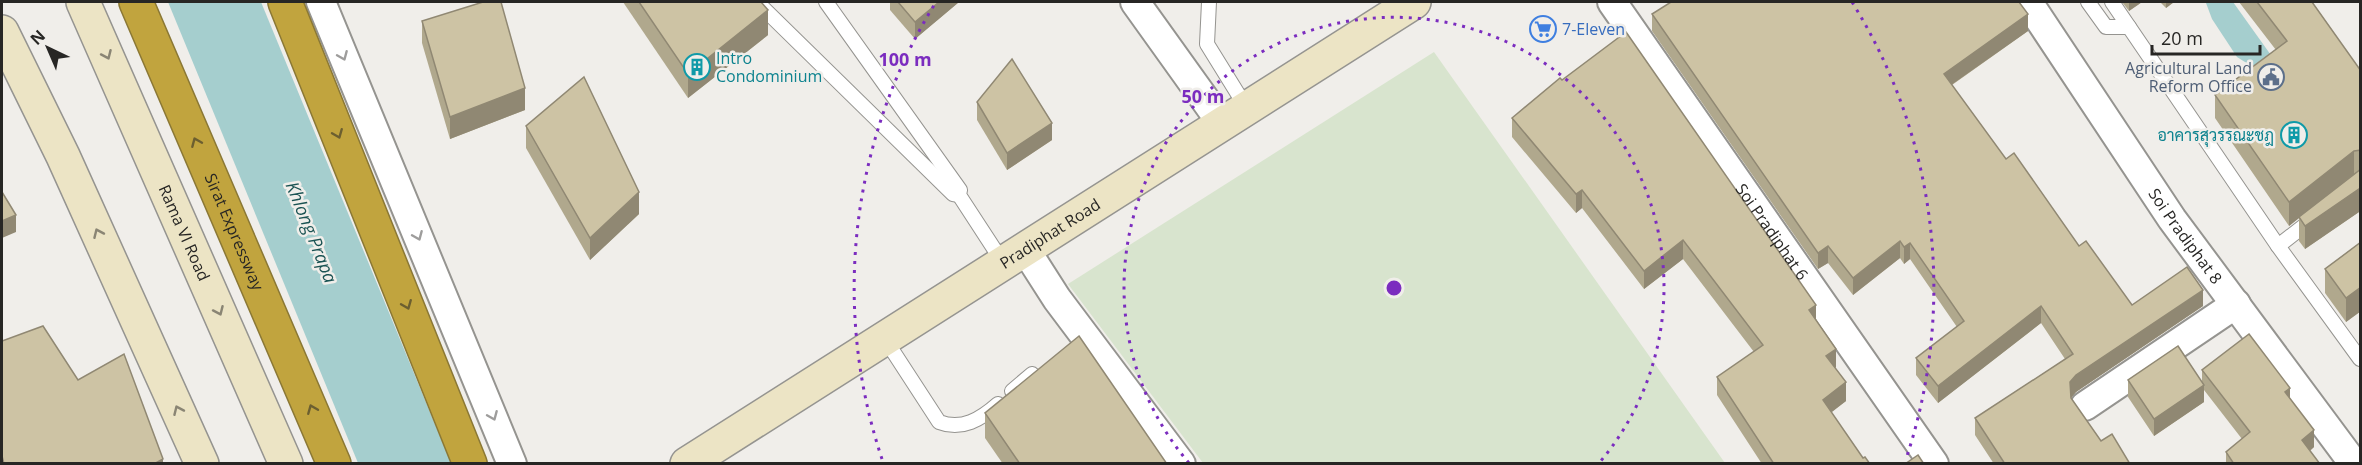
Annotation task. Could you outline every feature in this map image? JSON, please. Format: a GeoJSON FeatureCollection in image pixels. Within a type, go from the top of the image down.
{"type":"FeatureCollection","features":[{"type":"Feature","properties":{"kind":"highway","name":"Sirat Expressway"},"geometry":{"type":"LineString","coordinates":[[136,2],[334,464]]}},
{"type":"Feature","properties":{"kind":"highway"},"geometry":{"type":"LineString","coordinates":[[285,2],[470,464]]}},
{"type":"Feature","properties":{"kind":"main road","name":"Rama VI Road"},"geometry":{"type":"LineString","coordinates":[[84,2],[286,464]]}},
{"type":"Feature","properties":{"kind":"main road","name":"Pradiphat Road"},"geometry":{"type":"LineString","coordinates":[[687,464],[1234,114],[1414,2]]}},
{"type":"Feature","properties":{"kind":"main road"},"geometry":{"type":"LineString","coordinates":[[2,32],[63,156],[202,464]]}},
{"type":"Feature","properties":{"kind":"street"},"geometry":{"type":"LineString","coordinates":[[321,2],[512,464]]}},
{"type":"Feature","properties":{"kind":"street"},"geometry":{"type":"LineString","coordinates":[[1135,2],[1234,114]]}},
{"type":"Feature","properties":{"kind":"street","name":"Soi Pradiphat 6"},"geometry":{"type":"LineString","coordinates":[[1612,2],[1934,464]]}},
{"type":"Feature","properties":{"kind":"street","name":"Soi Pradiphat 8"},"geometry":{"type":"LineString","coordinates":[[2028,2],[2172,219],[2354,464]]}},
{"type":"Feature","properties":{"kind":"street"},"geometry":{"type":"LineString","coordinates":[[1014,256],[1057,298],[1181,464]]}},
{"type":"Feature","properties":{"kind":"street"},"geometry":{"type":"LineString","coordinates":[[2085,406],[2236,304]]}},
{"type":"Feature","properties":{"kind":"lane"},"geometry":{"type":"LineString","coordinates":[[758,2],[953,194],[959,195],[1014,256]]}},
{"type":"Feature","properties":{"kind":"lane"},"geometry":{"type":"LineString","coordinates":[[826,2],[960,190],[959,195]]}},
{"type":"Feature","properties":{"kind":"lane"},"geometry":{"type":"LineString","coordinates":[[1209,2],[1207,44],[1234,114]]}},
{"type":"Feature","properties":{"kind":"lane"},"geometry":{"type":"LineString","coordinates":[[2088,2],[2106,27],[2129,27]]}},
{"type":"Feature","properties":{"kind":"lane"},"geometry":{"type":"LineString","coordinates":[[2112,2],[2278,246],[2361,359]]}},
{"type":"Feature","properties":{"kind":"lane"},"geometry":{"type":"LineString","coordinates":[[2278,246],[2324,210]]}},
{"type":"Feature","properties":{"kind":"lane"},"geometry":{"type":"LineString","coordinates":[[885,339],[939,422],[952,428],[981,419],[1032,374]]}},
{"type":"Feature","properties":{"kind":"green space"},"geometry":{"type":"Polygon","coordinates":[[[1434,52],[1725,463],[1203,463],[1068,284],[1434,52]]]}},
{"type":"Feature","properties":{"kind":"water","name":"Khlong Prapa"},"geometry":{"type":"Polygon","coordinates":[[[168,2],[261,2],[451,463],[358,463],[168,2]]]}},
{"type":"Feature","properties":{"kind":"water"},"geometry":{"type":"Polygon","coordinates":[[[2233,2],[2273,58],[2253,67],[2237,57],[2212,19],[2206,3],[2233,2]]]}},
{"type":"Feature","properties":{"kind":"building"},"geometry":{"type":"Polygon","coordinates":[[[483,2],[501,2],[525,88],[450,117],[422,21],[483,2]]]}},
{"type":"Feature","properties":{"kind":"building"},"geometry":{"type":"Polygon","coordinates":[[[639,2],[761,2],[768,10],[688,74],[639,2]]]}},
{"type":"Feature","properties":{"kind":"building"},"geometry":{"type":"Polygon","coordinates":[[[898,2],[939,2],[915,22],[898,2]]]}},
{"type":"Feature","properties":{"kind":"building"},"geometry":{"type":"Polygon","coordinates":[[[1671,2],[2019,2],[2028,14],[1944,74],[2006,159],[2014,153],[2079,246],[2086,241],[2132,305],[2187,267],[2203,290],[2076,375],[2070,382],[2071,398],[2101,441],[2112,434],[2130,464],[2005,464],[1975,418],[2073,354],[2041,306],[1938,386],[1916,358],[1964,321],[1910,243],[1904,247],[1900,241],[1853,278],[1828,246],[1818,253],[1652,14],[1671,2]]]}},
{"type":"Feature","properties":{"kind":"building","name":"อาคารสุวรรณะชฎ"},"geometry":{"type":"Polygon","coordinates":[[[2257,2],[2312,2],[2361,71],[2361,150],[2354,151],[2289,202],[2215,95],[2287,41],[2257,2]]]}},
{"type":"Feature","properties":{"kind":"building"},"geometry":{"type":"Polygon","coordinates":[[[1626,32],[1816,305],[1809,310],[1836,349],[1826,356],[1846,382],[1823,400],[1863,458],[1865,457],[1870,464],[1774,464],[1717,377],[1763,345],[1683,240],[1644,271],[1582,190],[1576,194],[1512,118],[1560,78],[1562,80],[1626,32]]]}},
{"type":"Feature","properties":{"kind":"building"},"geometry":{"type":"Polygon","coordinates":[[[1012,59],[1052,123],[1007,153],[977,102],[1012,59]]]}},
{"type":"Feature","properties":{"kind":"building"},"geometry":{"type":"Polygon","coordinates":[[[584,77],[639,192],[590,238],[526,126],[584,77]]]}},
{"type":"Feature","properties":{"kind":"building"},"geometry":{"type":"Polygon","coordinates":[[[2361,169],[2361,191],[2359,189],[2305,226],[2299,217],[2361,169]]]}},
{"type":"Feature","properties":{"kind":"building"},"geometry":{"type":"Polygon","coordinates":[[[2,192],[16,215],[2,221],[2,192]]]}},
{"type":"Feature","properties":{"kind":"building"},"geometry":{"type":"Polygon","coordinates":[[[2361,242],[2361,287],[2346,298],[2325,269],[2361,242]]]}},
{"type":"Feature","properties":{"kind":"building"},"geometry":{"type":"Polygon","coordinates":[[[43,326],[78,380],[124,354],[163,459],[154,464],[4,464],[2,456],[2,341],[43,326]]]}},
{"type":"Feature","properties":{"kind":"building"},"geometry":{"type":"Polygon","coordinates":[[[2249,334],[2290,388],[2285,392],[2314,430],[2302,440],[2320,464],[2234,464],[2226,452],[2250,432],[2202,370],[2249,334]]]}},
{"type":"Feature","properties":{"kind":"building"},"geometry":{"type":"Polygon","coordinates":[[[1079,336],[1167,464],[1020,464],[985,413],[1079,336]]]}},
{"type":"Feature","properties":{"kind":"building"},"geometry":{"type":"Polygon","coordinates":[[[2178,346],[2204,385],[2154,419],[2128,380],[2178,346]]]}},
{"type":"Feature","properties":{"kind":"building"},"geometry":{"type":"Polygon","coordinates":[[[1918,455],[1924,464],[1905,464],[1918,455]]]}},
{"type":"Feature","properties":{"kind":"place","name":"7-Eleven"},"geometry":{"type":"Point","coordinates":[1543,29]}},
{"type":"Feature","properties":{"kind":"place","name":"Intro Condominium"},"geometry":{"type":"Point","coordinates":[697,67]}},
{"type":"Feature","properties":{"kind":"place","name":"Agricultural Land Reform Office"},"geometry":{"type":"Point","coordinates":[2271,77]}},
{"type":"Feature","properties":{"kind":"place","name":"อาคารสุวรรณะชฎ"},"geometry":{"type":"Point","coordinates":[2294,135]}}]}
